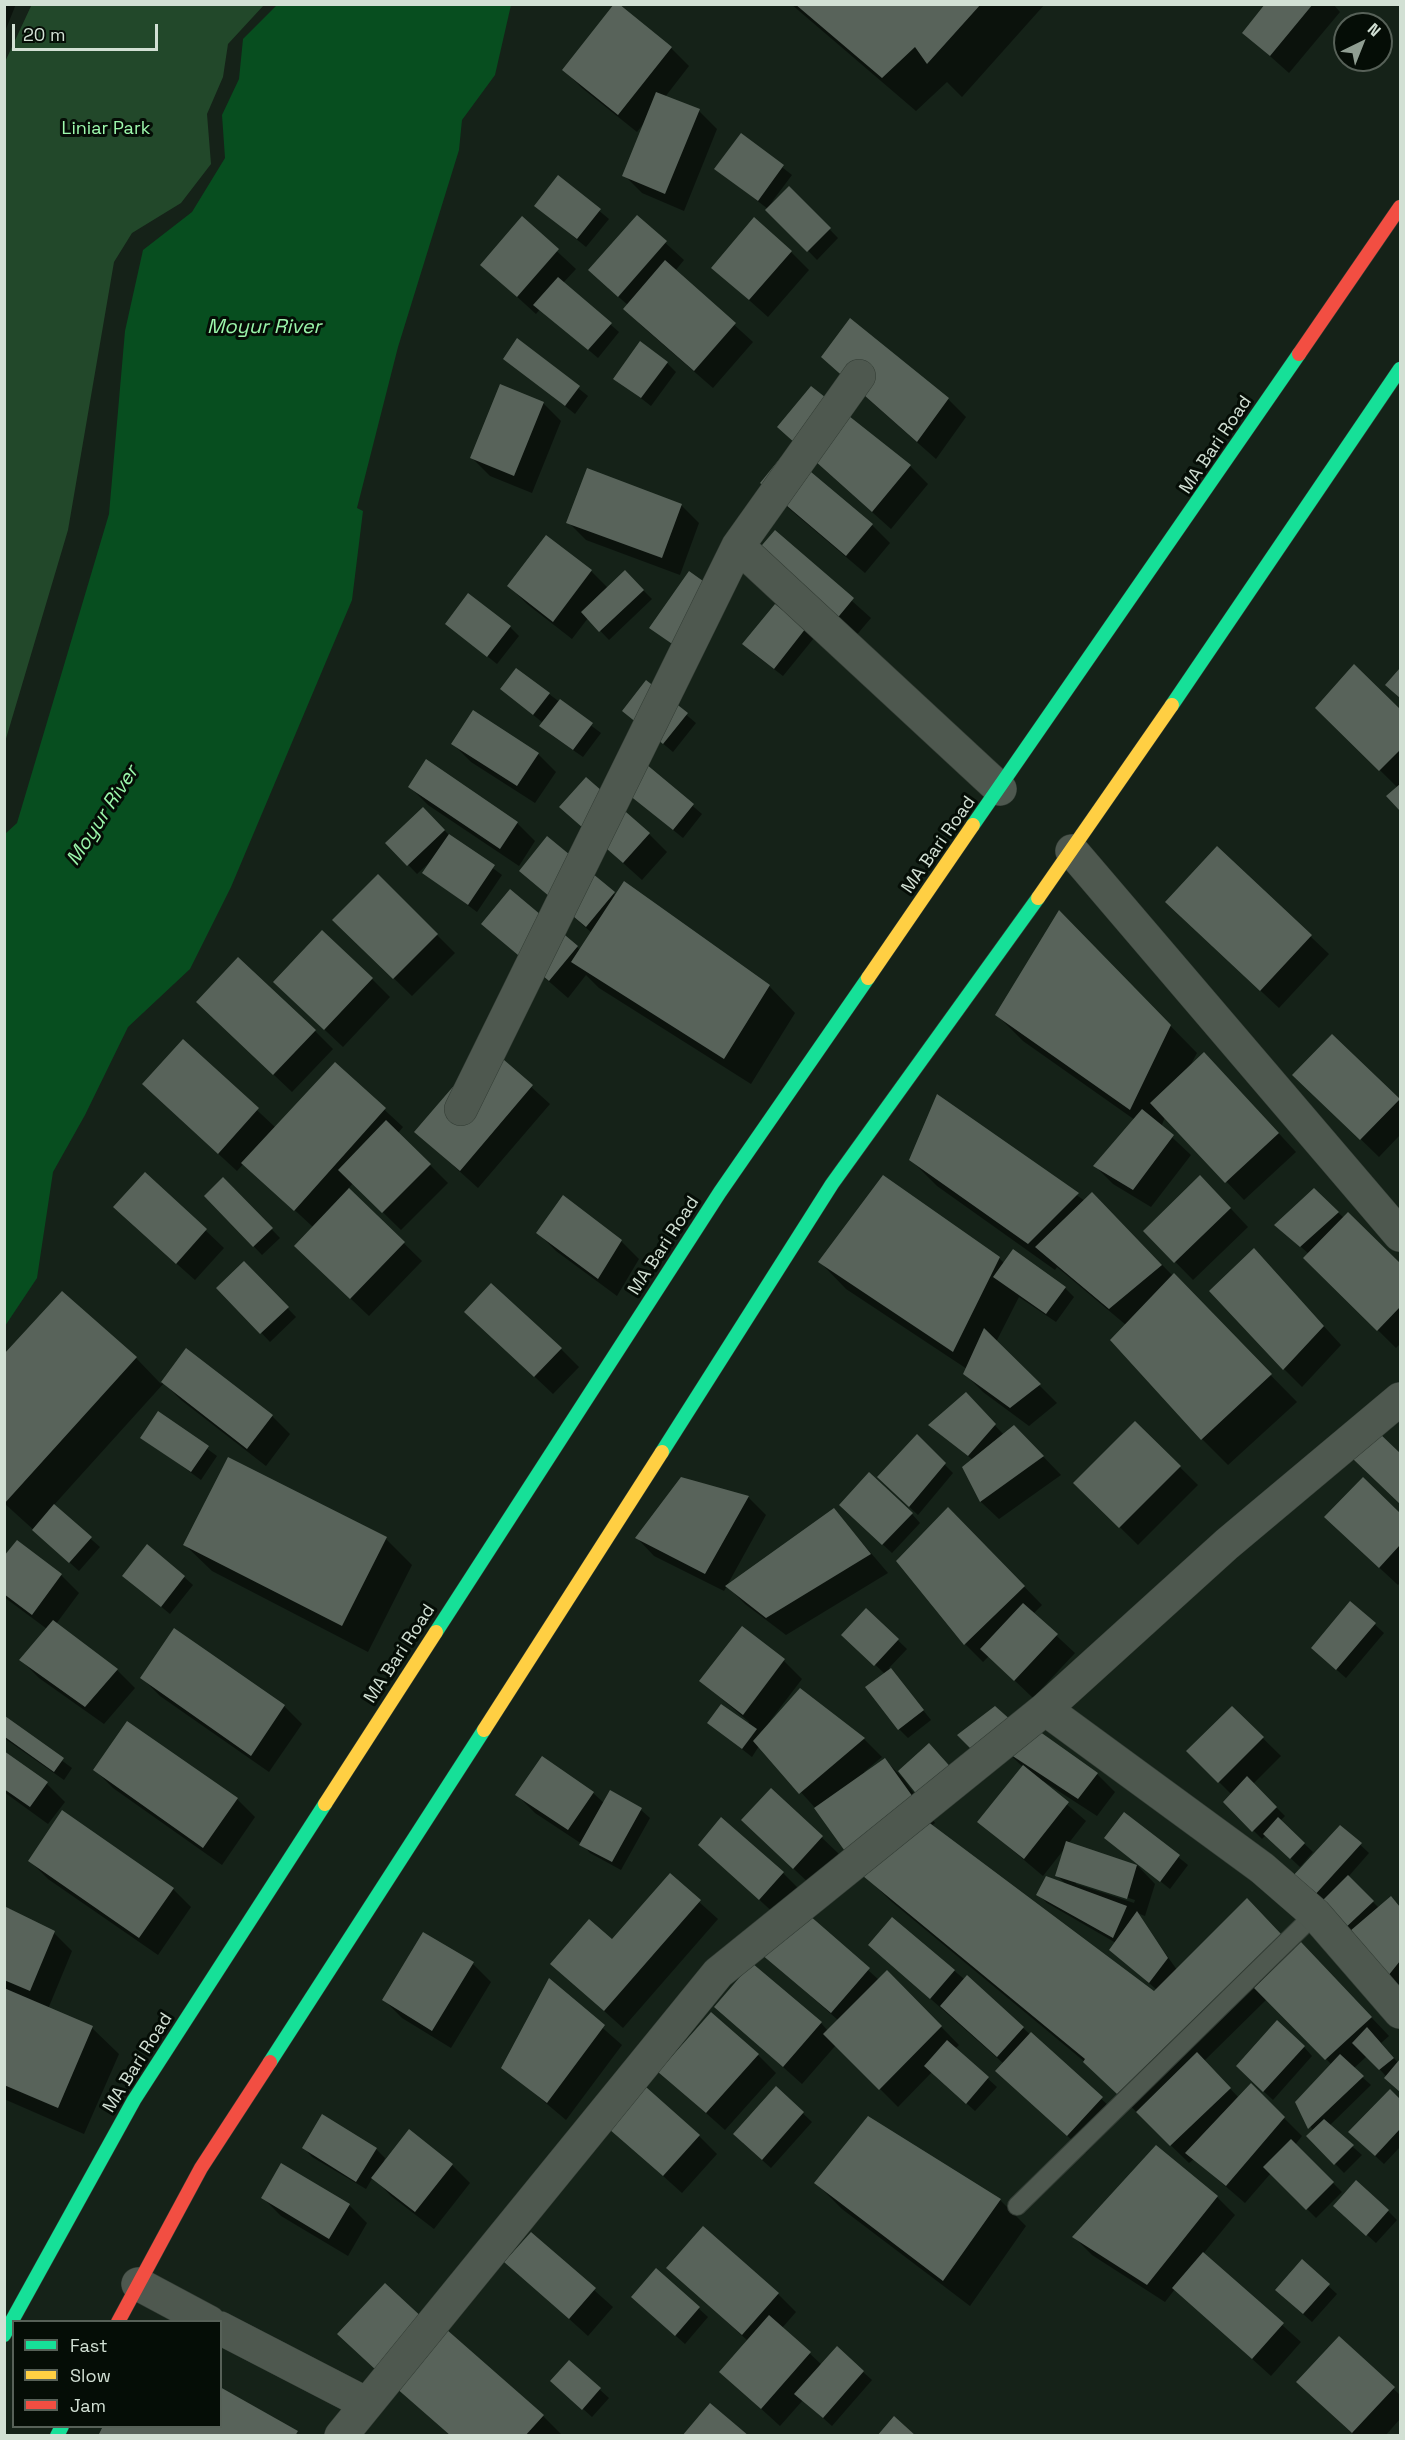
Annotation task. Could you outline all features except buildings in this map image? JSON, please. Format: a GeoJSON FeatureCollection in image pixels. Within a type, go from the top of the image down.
{"type":"FeatureCollection","features":[{"type":"Feature","properties":{"kind":"main road","name":"MA Bari Road"},"geometry":{"type":"LineString","coordinates":[[12,2320],[134,2100],[720,1192],[1401,207]]}},
{"type":"Feature","properties":{"kind":"main road"},"geometry":{"type":"LineString","coordinates":[[119,2320],[201,2168],[502,1703],[832,1184],[1072,851],[1401,369]]}},
{"type":"Feature","properties":{"kind":"main road","name":"MA Bari Road"},"geometry":{"type":"LineString","coordinates":[[4,2335],[12,2321]]}},
{"type":"Feature","properties":{"kind":"street"},"geometry":{"type":"LineString","coordinates":[[461,1109],[738,546],[859,376]]}},
{"type":"Feature","properties":{"kind":"street"},"geometry":{"type":"LineString","coordinates":[[738,546],[1000,789]]}},
{"type":"Feature","properties":{"kind":"street"},"geometry":{"type":"LineString","coordinates":[[1072,851],[1401,1235]]}},
{"type":"Feature","properties":{"kind":"street"},"geometry":{"type":"LineString","coordinates":[[341,2436],[718,1973],[1045,1709],[1227,1544],[1401,1399]]}},
{"type":"Feature","properties":{"kind":"street"},"geometry":{"type":"LineString","coordinates":[[1045,1709],[1262,1868],[1316,1914],[1401,2012]]}},
{"type":"Feature","properties":{"kind":"street"},"geometry":{"type":"LineString","coordinates":[[138,2284],[205,2320]]}},
{"type":"Feature","properties":{"kind":"street"},"geometry":{"type":"LineString","coordinates":[[222,2329],[367,2404]]}},
{"type":"Feature","properties":{"kind":"lane"},"geometry":{"type":"LineString","coordinates":[[1017,2206],[1316,1914]]}},
{"type":"Feature","properties":{"kind":"green space","name":"Liniar Park"},"geometry":{"type":"Polygon","coordinates":[[[32,4],[264,5],[228,44],[223,77],[207,114],[211,164],[181,203],[132,233],[114,262],[68,530],[5,742],[4,64],[32,4]]]}},
{"type":"Feature","properties":{"kind":"water","name":"Moyur River"},"geometry":{"type":"Polygon","coordinates":[[[277,5],[511,5],[495,75],[462,120],[459,150],[398,347],[357,508],[363,511],[352,600],[231,887],[190,969],[128,1027],[85,1115],[53,1172],[37,1278],[5,1326],[5,834],[17,823],[109,514],[125,331],[143,250],[192,212],[225,158],[222,115],[239,79],[243,39],[277,5]]]}},
{"type":"Feature","properties":{"kind":"traffic: fast"},"geometry":{"type":"LineString","coordinates":[[973,825],[1299,354]]}},
{"type":"Feature","properties":{"kind":"traffic: fast"},"geometry":{"type":"LineString","coordinates":[[1172,705],[1400,369]]}},
{"type":"Feature","properties":{"kind":"traffic: fast"},"geometry":{"type":"LineString","coordinates":[[662,1452],[832,1184],[1038,898]]}},
{"type":"Feature","properties":{"kind":"traffic: fast"},"geometry":{"type":"LineString","coordinates":[[436,1632],[720,1192],[868,978]]}},
{"type":"Feature","properties":{"kind":"traffic: fast"},"geometry":{"type":"LineString","coordinates":[[270,2062],[484,1730]]}},
{"type":"Feature","properties":{"kind":"traffic: fast"},"geometry":{"type":"LineString","coordinates":[[12,2320],[134,2100],[325,1804]]}},
{"type":"Feature","properties":{"kind":"traffic: fast"},"geometry":{"type":"LineString","coordinates":[[4,2335],[12,2321]]}},
{"type":"Feature","properties":{"kind":"traffic: fast"},"geometry":{"type":"LineString","coordinates":[[57,2436],[61,2428]]}},
{"type":"Feature","properties":{"kind":"traffic: slow"},"geometry":{"type":"LineString","coordinates":[[1038,898],[1172,705]]}},
{"type":"Feature","properties":{"kind":"traffic: slow"},"geometry":{"type":"LineString","coordinates":[[868,978],[973,825]]}},
{"type":"Feature","properties":{"kind":"traffic: slow"},"geometry":{"type":"LineString","coordinates":[[484,1730],[662,1452]]}},
{"type":"Feature","properties":{"kind":"traffic: slow"},"geometry":{"type":"LineString","coordinates":[[325,1804],[436,1632]]}},
{"type":"Feature","properties":{"kind":"traffic: jam"},"geometry":{"type":"LineString","coordinates":[[1299,354],[1400,207]]}},
{"type":"Feature","properties":{"kind":"traffic: jam"},"geometry":{"type":"LineString","coordinates":[[119,2320],[201,2168],[270,2062]]}}]}
